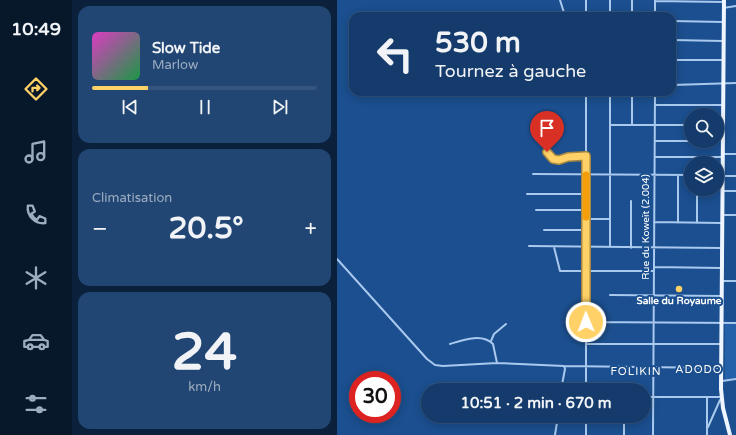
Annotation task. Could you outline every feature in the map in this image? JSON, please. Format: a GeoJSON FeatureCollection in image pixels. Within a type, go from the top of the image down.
{"type":"FeatureCollection","features":[{"type":"Feature","properties":{"kind":"main road"},"geometry":{"type":"LineString","coordinates":[[722,155],[724,4]]}},
{"type":"Feature","properties":{"kind":"main road"},"geometry":{"type":"LineString","coordinates":[[722,105],[723,84]]}},
{"type":"Feature","properties":{"kind":"main road"},"geometry":{"type":"LineString","coordinates":[[721,148],[722,155]]}},
{"type":"Feature","properties":{"kind":"main road"},"geometry":{"type":"LineString","coordinates":[[722,196],[721,382],[722,401],[729,435]]}},
{"type":"Feature","properties":{"kind":"main road"},"geometry":{"type":"LineString","coordinates":[[722,215],[719,368],[720,398],[729,435]]}},
{"type":"Feature","properties":{"kind":"street"},"geometry":{"type":"LineString","coordinates":[[560,0],[564,12]]}},
{"type":"Feature","properties":{"kind":"street"},"geometry":{"type":"LineString","coordinates":[[586,0],[586,12]]}},
{"type":"Feature","properties":{"kind":"street"},"geometry":{"type":"LineString","coordinates":[[610,0],[610,12]]}},
{"type":"Feature","properties":{"kind":"street"},"geometry":{"type":"LineString","coordinates":[[632,0],[632,12]]}},
{"type":"Feature","properties":{"kind":"street"},"geometry":{"type":"LineString","coordinates":[[655,12],[655,1],[724,4],[736,6]]}},
{"type":"Feature","properties":{"kind":"street"},"geometry":{"type":"LineString","coordinates":[[676,21],[723,22]]}},
{"type":"Feature","properties":{"kind":"street"},"geometry":{"type":"LineString","coordinates":[[676,40],[723,41]]}},
{"type":"Feature","properties":{"kind":"street"},"geometry":{"type":"LineString","coordinates":[[676,60],[723,60]]}},
{"type":"Feature","properties":{"kind":"street"},"geometry":{"type":"LineString","coordinates":[[676,85],[736,83]]}},
{"type":"Feature","properties":{"kind":"street"},"geometry":{"type":"LineString","coordinates":[[586,96],[586,383]]}},
{"type":"Feature","properties":{"kind":"street"},"geometry":{"type":"LineString","coordinates":[[610,96],[610,247]]}},
{"type":"Feature","properties":{"kind":"street"},"geometry":{"type":"LineString","coordinates":[[632,96],[632,125]]}},
{"type":"Feature","properties":{"kind":"street","name":"Rue du Koweït (2.004)"},"geometry":{"type":"LineString","coordinates":[[653,435],[655,96]]}},
{"type":"Feature","properties":{"kind":"street"},"geometry":{"type":"LineString","coordinates":[[655,105],[722,105]]}},
{"type":"Feature","properties":{"kind":"street"},"geometry":{"type":"LineString","coordinates":[[610,125],[684,125]]}},
{"type":"Feature","properties":{"kind":"street"},"geometry":{"type":"LineString","coordinates":[[655,141],[684,141]]}},
{"type":"Feature","properties":{"kind":"street"},"geometry":{"type":"LineString","coordinates":[[547,152],[553,159],[559,160],[568,157],[586,156]]}},
{"type":"Feature","properties":{"kind":"street"},"geometry":{"type":"LineString","coordinates":[[655,157],[736,154]]}},
{"type":"Feature","properties":{"kind":"street"},"geometry":{"type":"LineString","coordinates":[[533,174],[684,175]]}},
{"type":"Feature","properties":{"kind":"street"},"geometry":{"type":"LineString","coordinates":[[678,175],[678,223]]}},
{"type":"Feature","properties":{"kind":"street"},"geometry":{"type":"LineString","coordinates":[[724,176],[736,176]]}},
{"type":"Feature","properties":{"kind":"street"},"geometry":{"type":"LineString","coordinates":[[724,191],[736,191]]}},
{"type":"Feature","properties":{"kind":"street"},"geometry":{"type":"LineString","coordinates":[[527,194],[586,194]]}},
{"type":"Feature","properties":{"kind":"street"},"geometry":{"type":"LineString","coordinates":[[697,196],[697,223]]}},
{"type":"Feature","properties":{"kind":"street"},"geometry":{"type":"LineString","coordinates":[[631,201],[631,248]]}},
{"type":"Feature","properties":{"kind":"street"},"geometry":{"type":"LineString","coordinates":[[536,210],[586,210]]}},
{"type":"Feature","properties":{"kind":"street"},"geometry":{"type":"LineString","coordinates":[[722,215],[736,215]]}},
{"type":"Feature","properties":{"kind":"street"},"geometry":{"type":"LineString","coordinates":[[586,219],[610,219]]}},
{"type":"Feature","properties":{"kind":"street"},"geometry":{"type":"LineString","coordinates":[[654,222],[721,223]]}},
{"type":"Feature","properties":{"kind":"street"},"geometry":{"type":"LineString","coordinates":[[544,230],[586,230]]}},
{"type":"Feature","properties":{"kind":"street"},"geometry":{"type":"LineString","coordinates":[[529,246],[721,248]]}},
{"type":"Feature","properties":{"kind":"street"},"geometry":{"type":"LineString","coordinates":[[554,247],[560,271],[654,271]]}},
{"type":"Feature","properties":{"kind":"street"},"geometry":{"type":"LineString","coordinates":[[337,259],[427,359],[435,365],[443,366],[497,363],[563,366],[719,368]]}},
{"type":"Feature","properties":{"kind":"street"},"geometry":{"type":"LineString","coordinates":[[654,267],[721,268]]}},
{"type":"Feature","properties":{"kind":"street"},"geometry":{"type":"LineString","coordinates":[[721,281],[736,281]]}},
{"type":"Feature","properties":{"kind":"street"},"geometry":{"type":"LineString","coordinates":[[610,295],[721,296]]}},
{"type":"Feature","properties":{"kind":"street"},"geometry":{"type":"LineString","coordinates":[[586,322],[736,323]]}},
{"type":"Feature","properties":{"kind":"street"},"geometry":{"type":"LineString","coordinates":[[491,341],[494,334],[506,324]]}},
{"type":"Feature","properties":{"kind":"street"},"geometry":{"type":"LineString","coordinates":[[450,344],[471,338],[483,338],[491,341],[497,363]]}},
{"type":"Feature","properties":{"kind":"street"},"geometry":{"type":"LineString","coordinates":[[586,344],[720,344]]}},
{"type":"Feature","properties":{"kind":"street"},"geometry":{"type":"LineString","coordinates":[[562,383],[565,369],[563,366]]}},
{"type":"Feature","properties":{"kind":"street"},"geometry":{"type":"LineString","coordinates":[[721,382],[736,379]]}},
{"type":"Feature","properties":{"kind":"street"},"geometry":{"type":"LineString","coordinates":[[653,397],[720,398],[707,428]]}},
{"type":"Feature","properties":{"kind":"street"},"geometry":{"type":"LineString","coordinates":[[707,397],[707,435]]}},
{"type":"Feature","properties":{"kind":"street"},"geometry":{"type":"LineString","coordinates":[[555,435],[556,423]]}},
{"type":"Feature","properties":{"kind":"street"},"geometry":{"type":"LineString","coordinates":[[586,423],[586,435]]}},
{"type":"Feature","properties":{"kind":"street"},"geometry":{"type":"LineString","coordinates":[[624,423],[624,435]]}},
{"type":"Feature","properties":{"kind":"shaded area"},"geometry":{"type":"Polygon","coordinates":[[[736,323],[736,378],[725,380],[725,324],[736,323]]]}},
{"type":"Feature","properties":{"kind":"slow traffic"},"geometry":{"type":"LineString","coordinates":[[586,175],[586,217]]}},
{"type":"Feature","properties":{"kind":"place","name":"Salle du Royaume"},"geometry":{"type":"Point","coordinates":[679,289]}},
{"type":"Feature","properties":{"kind":"district","name":"ADODO"},"geometry":{"type":"Point","coordinates":[699,369]}},
{"type":"Feature","properties":{"kind":"district","name":"FOLIKIN"},"geometry":{"type":"Point","coordinates":[636,371]}},
{"type":"Feature","properties":{"kind":"route"},"geometry":{"type":"LineString","coordinates":[[547,152],[553,159],[559,160],[568,157],[586,156],[586,322]]}}]}
